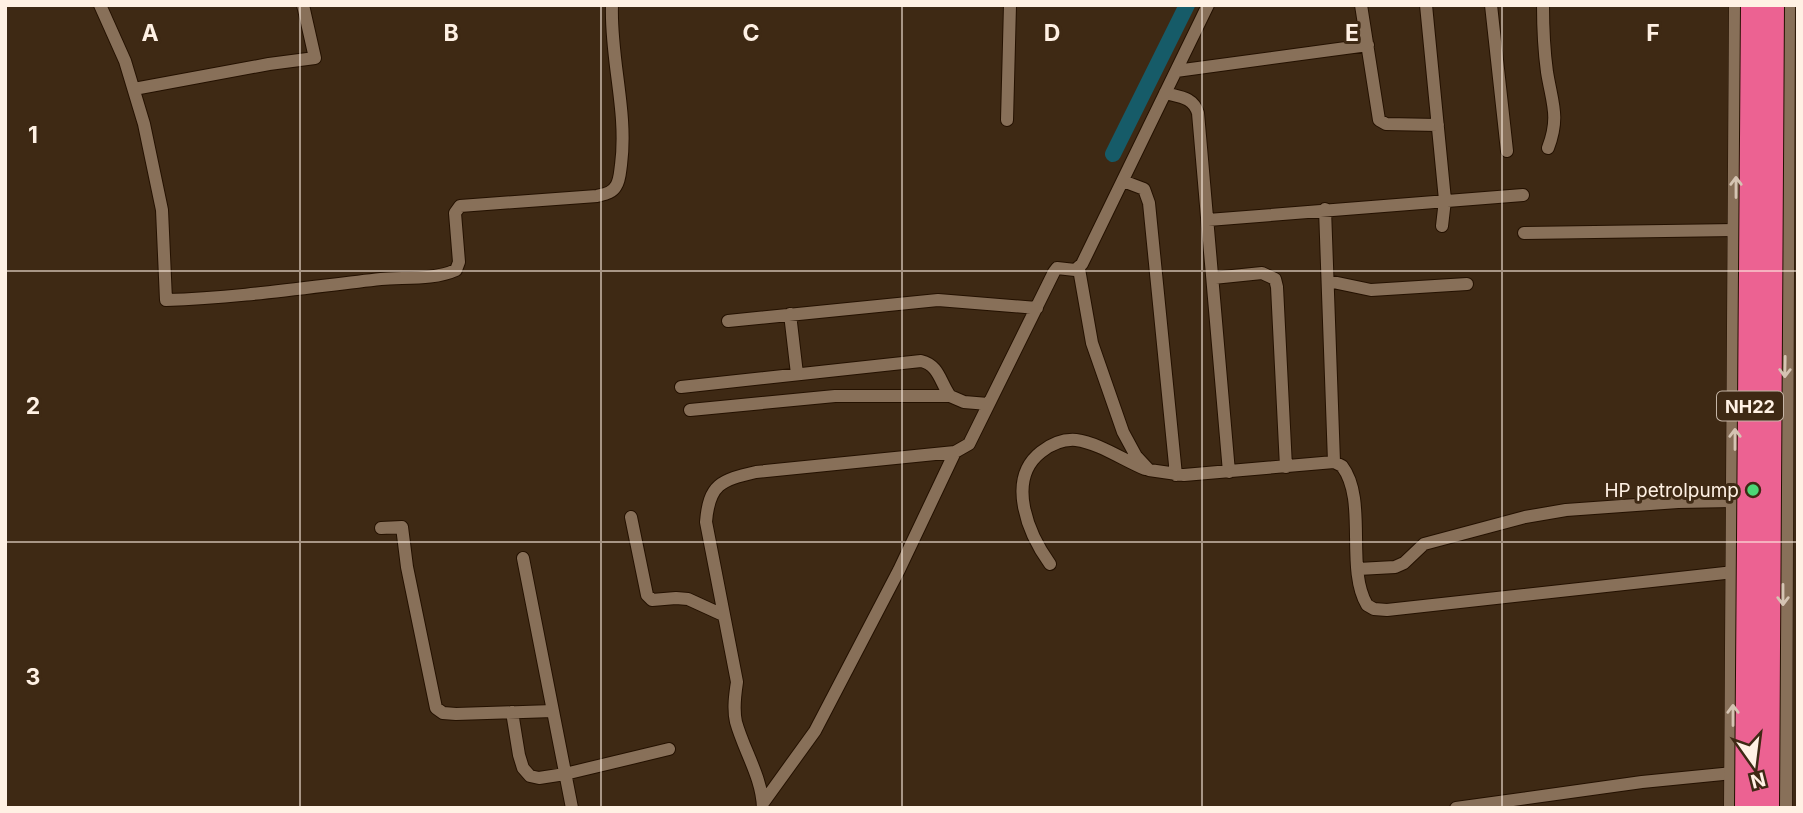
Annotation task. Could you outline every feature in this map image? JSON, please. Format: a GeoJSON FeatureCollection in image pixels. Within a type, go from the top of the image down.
{"type":"FeatureCollection","features":[{"type":"Feature","properties":{"kind":"highway","name":"NH22"},"geometry":{"type":"LineString","coordinates":[[1747,808],[1753,5]]}},
{"type":"Feature","properties":{"kind":"highway","name":"NH22"},"geometry":{"type":"LineString","coordinates":[[1767,808],[1772,5]]}},
{"type":"Feature","properties":{"kind":"street"},"geometry":{"type":"LineString","coordinates":[[100,5],[125,61],[144,124],[162,210],[166,300],[213,298],[441,275],[456,270],[459,262],[455,213],[460,206],[610,193],[617,186],[622,153],[621,99],[611,5]]}},
{"type":"Feature","properties":{"kind":"street"},"geometry":{"type":"LineString","coordinates":[[134,89],[315,58],[303,5]]}},
{"type":"Feature","properties":{"kind":"street"},"geometry":{"type":"LineString","coordinates":[[1007,120],[1010,5]]}},
{"type":"Feature","properties":{"kind":"street"},"geometry":{"type":"LineString","coordinates":[[1149,470],[1136,456],[1123,432],[1092,343],[1071,269],[1123,181],[1208,5]]}},
{"type":"Feature","properties":{"kind":"street"},"geometry":{"type":"LineString","coordinates":[[1361,5],[1379,120],[1386,124],[1438,125]]}},
{"type":"Feature","properties":{"kind":"street"},"geometry":{"type":"LineString","coordinates":[[1426,5],[1445,200],[1442,226]]}},
{"type":"Feature","properties":{"kind":"street"},"geometry":{"type":"LineString","coordinates":[[1491,5],[1507,151]]}},
{"type":"Feature","properties":{"kind":"street"},"geometry":{"type":"LineString","coordinates":[[1543,5],[1545,51],[1556,125],[1548,148]]}},
{"type":"Feature","properties":{"kind":"street"},"geometry":{"type":"LineString","coordinates":[[1733,808],[1738,5]]}},
{"type":"Feature","properties":{"kind":"street"},"geometry":{"type":"LineString","coordinates":[[1786,5],[1783,807],[1798,806]]}},
{"type":"Feature","properties":{"kind":"street"},"geometry":{"type":"LineString","coordinates":[[1176,71],[1368,45]]}},
{"type":"Feature","properties":{"kind":"street"},"geometry":{"type":"LineString","coordinates":[[1165,93],[1190,99],[1198,113],[1229,472]]}},
{"type":"Feature","properties":{"kind":"street"},"geometry":{"type":"LineString","coordinates":[[1123,181],[1144,189],[1149,203],[1176,475]]}},
{"type":"Feature","properties":{"kind":"street"},"geometry":{"type":"LineString","coordinates":[[1208,220],[1522,195]]}},
{"type":"Feature","properties":{"kind":"street"},"geometry":{"type":"LineString","coordinates":[[1325,209],[1334,462]]}},
{"type":"Feature","properties":{"kind":"street"},"geometry":{"type":"LineString","coordinates":[[1524,233],[1736,230]]}},
{"type":"Feature","properties":{"kind":"street"},"geometry":{"type":"LineString","coordinates":[[763,805],[758,779],[736,720],[734,705],[737,682],[706,522],[708,500],[721,482],[756,472],[955,452],[968,444],[1054,272],[1057,268],[1071,269]]}},
{"type":"Feature","properties":{"kind":"street"},"geometry":{"type":"LineString","coordinates":[[1213,278],[1262,273],[1275,279],[1286,467]]}},
{"type":"Feature","properties":{"kind":"street"},"geometry":{"type":"LineString","coordinates":[[1328,281],[1371,290],[1467,284]]}},
{"type":"Feature","properties":{"kind":"street"},"geometry":{"type":"LineString","coordinates":[[728,321],[939,300],[1037,308]]}},
{"type":"Feature","properties":{"kind":"street"},"geometry":{"type":"LineString","coordinates":[[790,314],[797,374]]}},
{"type":"Feature","properties":{"kind":"street"},"geometry":{"type":"LineString","coordinates":[[681,387],[920,361],[931,363],[950,396]]}},
{"type":"Feature","properties":{"kind":"street"},"geometry":{"type":"LineString","coordinates":[[690,410],[835,396],[950,396],[964,402],[988,404]]}},
{"type":"Feature","properties":{"kind":"street"},"geometry":{"type":"LineString","coordinates":[[1050,564],[1035,544],[1024,505],[1022,485],[1025,472],[1034,457],[1048,447],[1073,440],[1085,442],[1149,470],[1176,475],[1334,462],[1342,466],[1352,483],[1360,586],[1367,605],[1374,609],[1387,610],[1734,572]]}},
{"type":"Feature","properties":{"kind":"street"},"geometry":{"type":"LineString","coordinates":[[763,805],[815,731],[899,570],[955,452]]}},
{"type":"Feature","properties":{"kind":"street"},"geometry":{"type":"LineString","coordinates":[[1734,481],[1784,480]]}},
{"type":"Feature","properties":{"kind":"street"},"geometry":{"type":"LineString","coordinates":[[1358,569],[1395,567],[1404,564],[1424,544],[1525,517],[1566,510],[1734,501]]}},
{"type":"Feature","properties":{"kind":"street"},"geometry":{"type":"LineString","coordinates":[[632,517],[647,595],[652,600],[688,599],[723,615]]}},
{"type":"Feature","properties":{"kind":"street"},"geometry":{"type":"LineString","coordinates":[[381,528],[402,527],[407,567],[436,708],[443,713],[553,711]]}},
{"type":"Feature","properties":{"kind":"street"},"geometry":{"type":"LineString","coordinates":[[523,558],[572,808]]}},
{"type":"Feature","properties":{"kind":"street"},"geometry":{"type":"LineString","coordinates":[[512,712],[519,755],[523,768],[530,776],[539,778],[565,774],[669,750]]}},
{"type":"Feature","properties":{"kind":"street"},"geometry":{"type":"LineString","coordinates":[[1463,807],[1505,805],[1642,782],[1733,773]]}},
{"type":"Feature","properties":{"kind":"street"},"geometry":{"type":"LineString","coordinates":[[1567,794],[1567,808]]}},
{"type":"Feature","properties":{"kind":"waterway"},"geometry":{"type":"LineString","coordinates":[[1113,154],[1187,5]]}},
{"type":"Feature","properties":{"kind":"place","name":"HP petrolpump"},"geometry":{"type":"Point","coordinates":[1753,490]}}]}
